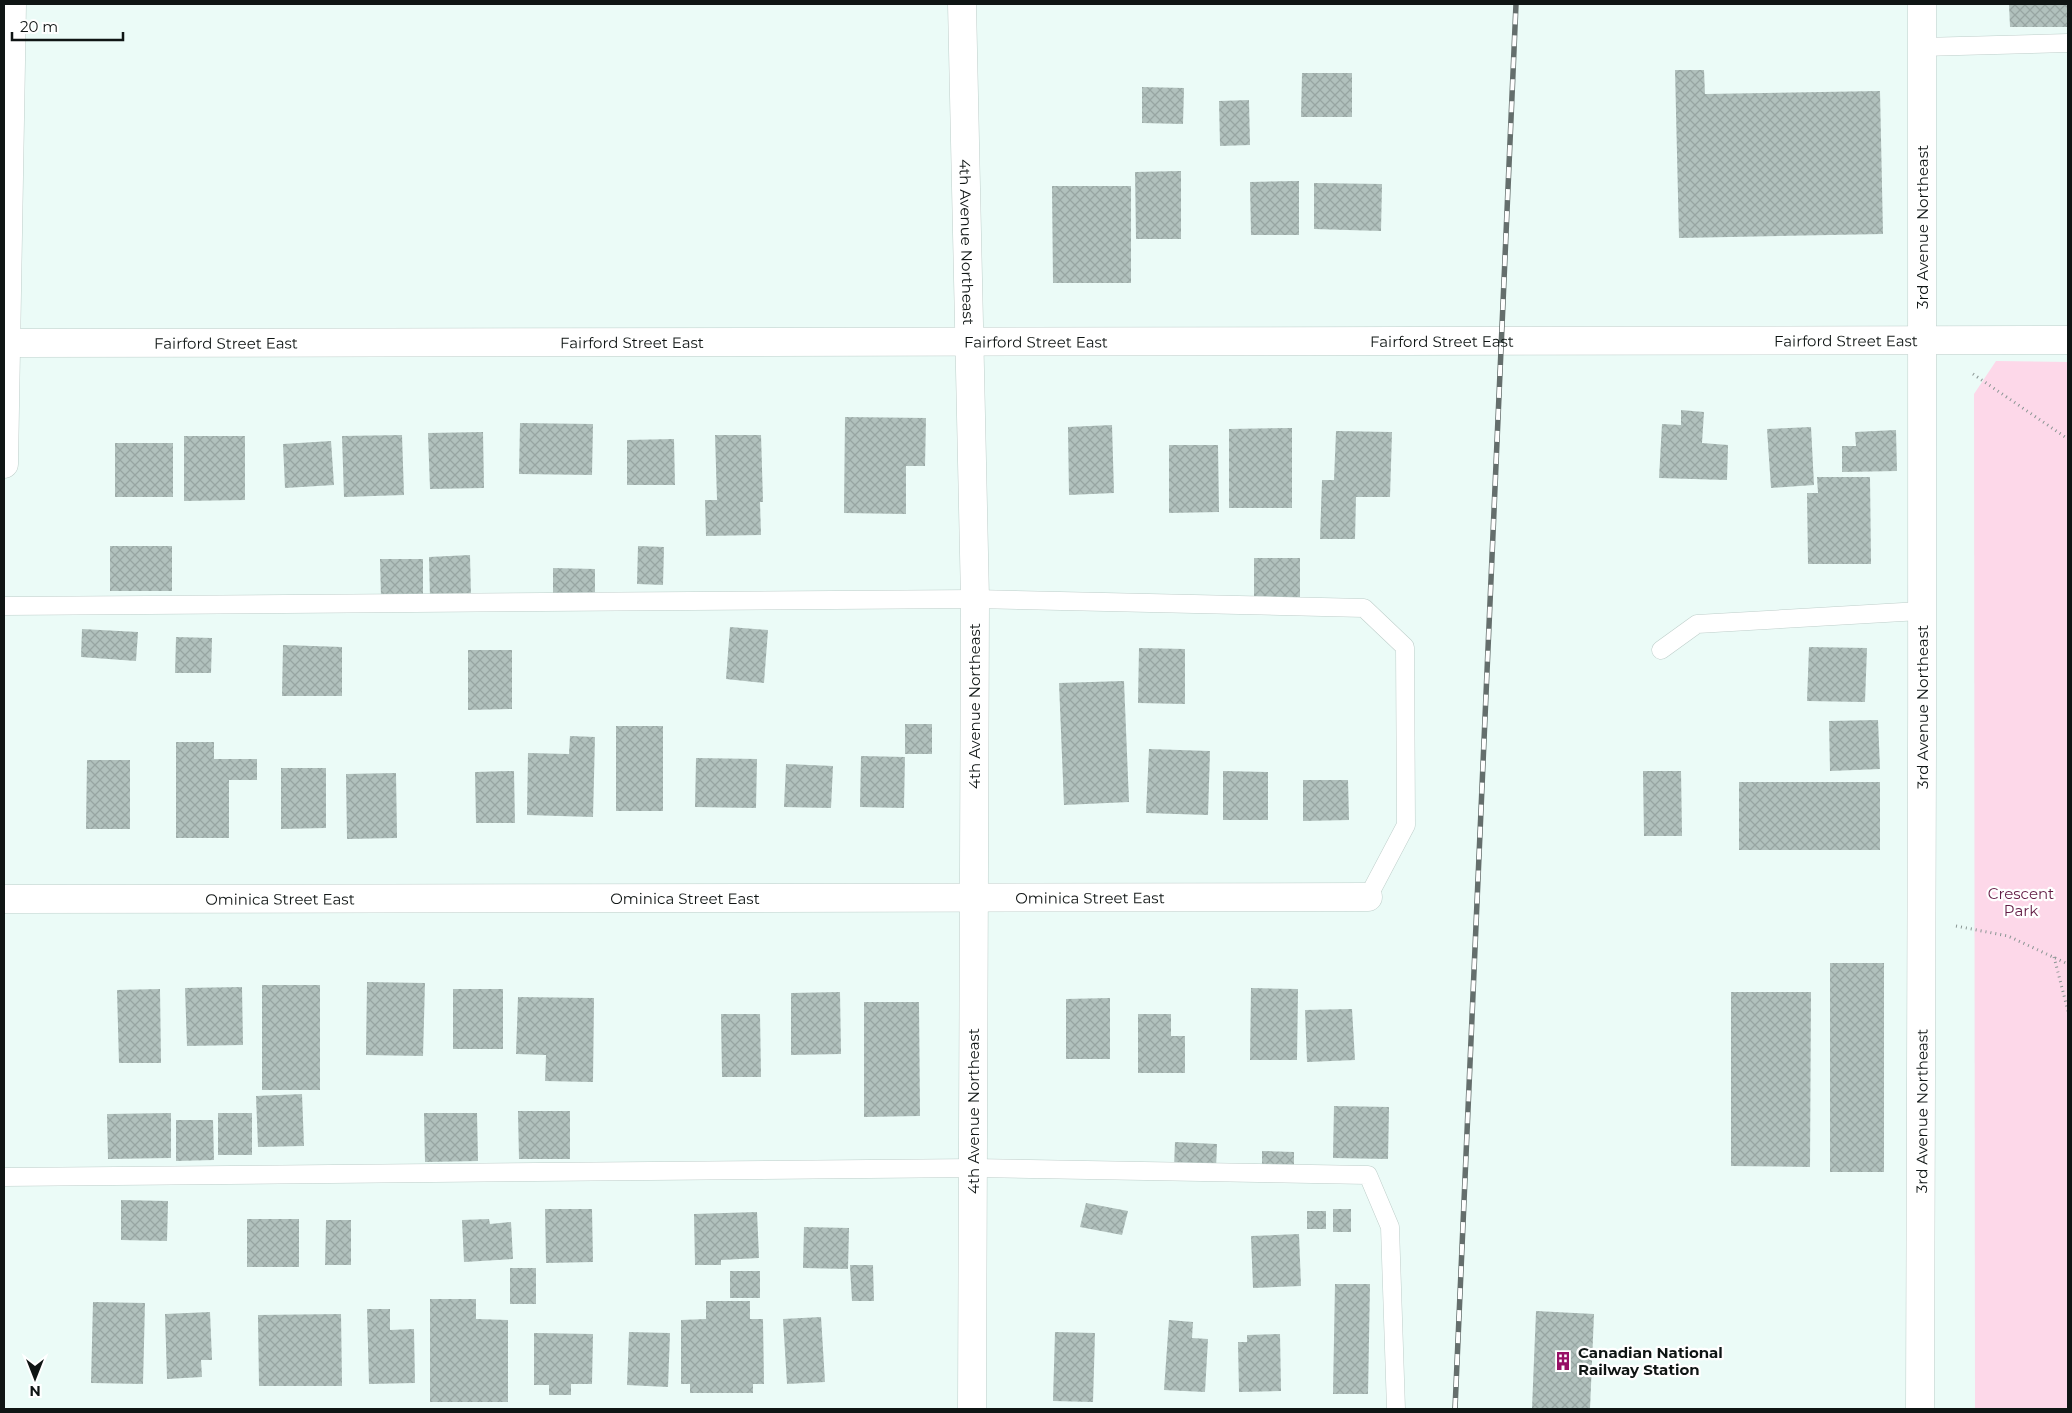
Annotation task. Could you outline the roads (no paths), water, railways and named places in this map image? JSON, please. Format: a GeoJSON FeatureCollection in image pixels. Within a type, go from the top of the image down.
{"type":"FeatureCollection","features":[{"type":"Feature","properties":{"kind":"street","name":"4th Avenue Northeast"},"geometry":{"type":"LineString","coordinates":[[962,4],[974,599],[972,1409]]}},
{"type":"Feature","properties":{"kind":"street","name":"3rd Avenue Northeast"},"geometry":{"type":"LineString","coordinates":[[1920,1409],[1923,920],[1920,611],[1923,340],[1922,4]]}},
{"type":"Feature","properties":{"kind":"street"},"geometry":{"type":"LineString","coordinates":[[4,464],[9,19]]}},
{"type":"Feature","properties":{"kind":"street","name":"Fairford Street East"},"geometry":{"type":"LineString","coordinates":[[5,344],[2068,340]]}},
{"type":"Feature","properties":{"kind":"street","name":"Ominica Street East"},"geometry":{"type":"LineString","coordinates":[[4,899],[1368,897]]}},
{"type":"Feature","properties":{"kind":"lane"},"geometry":{"type":"LineString","coordinates":[[1922,47],[2068,43]]}},
{"type":"Feature","properties":{"kind":"lane"},"geometry":{"type":"LineString","coordinates":[[4,606],[974,599],[1364,608],[1405,647],[1406,825],[1368,897]]}},
{"type":"Feature","properties":{"kind":"lane"},"geometry":{"type":"LineString","coordinates":[[1661,650],[1697,624],[1920,611]]}},
{"type":"Feature","properties":{"kind":"lane"},"geometry":{"type":"LineString","coordinates":[[4,1176],[974,1168],[1368,1175],[1390,1227],[1396,1409]]}},
{"type":"Feature","properties":{"kind":"railway"},"geometry":{"type":"LineString","coordinates":[[1455,1409],[1516,4]]}},
{"type":"Feature","properties":{"kind":"place","name":"Canadian National Railway Station"},"geometry":{"type":"Point","coordinates":[1563,1361]}},
{"type":"Feature","properties":{"kind":"park label","name":"Crescent Park"},"geometry":{"type":"Point","coordinates":[2021,902]}}]}
